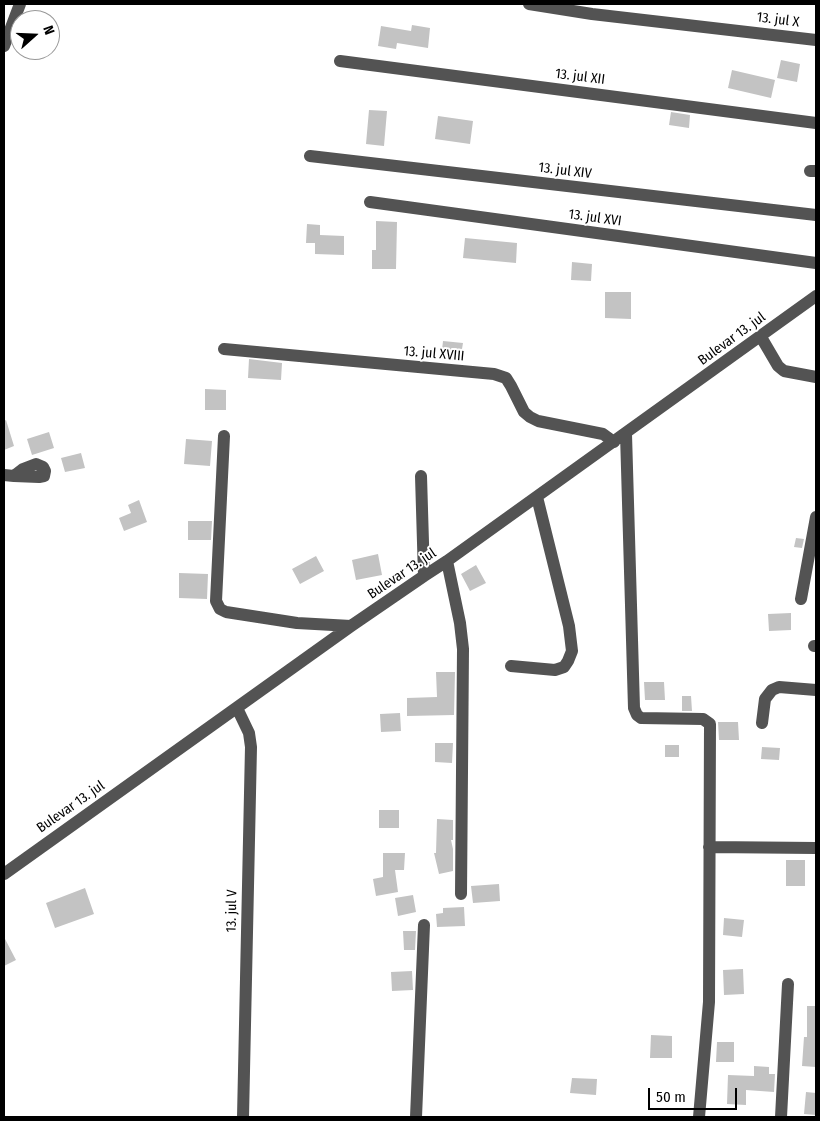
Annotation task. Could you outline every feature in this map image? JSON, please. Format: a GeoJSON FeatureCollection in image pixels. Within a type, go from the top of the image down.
{"type":"FeatureCollection","features":[{"type":"Feature","properties":{"kind":"street"},"geometry":{"type":"LineString","coordinates":[[4,46],[16,4]]}},
{"type":"Feature","properties":{"kind":"street","name":"13. jul X"},"geometry":{"type":"LineString","coordinates":[[528,4],[592,14],[816,40]]}},
{"type":"Feature","properties":{"kind":"street","name":"13. jul XII"},"geometry":{"type":"LineString","coordinates":[[340,61],[816,123]]}},
{"type":"Feature","properties":{"kind":"street","name":"13. jul XIV"},"geometry":{"type":"LineString","coordinates":[[310,156],[816,215]]}},
{"type":"Feature","properties":{"kind":"street","name":"13. jul XVI"},"geometry":{"type":"LineString","coordinates":[[370,202],[816,264]]}},
{"type":"Feature","properties":{"kind":"street","name":"Bulevar 13. jul"},"geometry":{"type":"LineString","coordinates":[[4,874],[351,626],[447,562],[816,296]]}},
{"type":"Feature","properties":{"kind":"street"},"geometry":{"type":"LineString","coordinates":[[761,337],[778,366],[784,371],[816,377]]}},
{"type":"Feature","properties":{"kind":"street","name":"13. jul XVIII"},"geometry":{"type":"LineString","coordinates":[[224,349],[494,374],[506,378],[512,386],[524,412],[530,417],[538,421],[603,434],[614,442]]}},
{"type":"Feature","properties":{"kind":"street"},"geometry":{"type":"LineString","coordinates":[[626,434],[634,708],[637,715],[641,718],[703,719],[710,724],[709,1002],[698,1117]]}},
{"type":"Feature","properties":{"kind":"street"},"geometry":{"type":"LineString","coordinates":[[224,436],[216,602],[220,609],[226,612],[297,623],[351,626]]}},
{"type":"Feature","properties":{"kind":"street"},"geometry":{"type":"LineString","coordinates":[[422,476],[424,576]]}},
{"type":"Feature","properties":{"kind":"street"},"geometry":{"type":"LineString","coordinates":[[511,666],[555,670],[564,667],[572,651],[569,626],[537,497]]}},
{"type":"Feature","properties":{"kind":"street"},"geometry":{"type":"LineString","coordinates":[[801,599],[816,517]]}},
{"type":"Feature","properties":{"kind":"street"},"geometry":{"type":"LineString","coordinates":[[447,562],[460,622],[463,649],[461,894]]}},
{"type":"Feature","properties":{"kind":"street"},"geometry":{"type":"LineString","coordinates":[[762,723],[765,699],[772,690],[779,688],[816,690]]}},
{"type":"Feature","properties":{"kind":"street","name":"13. jul V"},"geometry":{"type":"LineString","coordinates":[[237,708],[249,733],[251,747],[243,1117]]}},
{"type":"Feature","properties":{"kind":"street"},"geometry":{"type":"LineString","coordinates":[[709,846],[816,848]]}},
{"type":"Feature","properties":{"kind":"street"},"geometry":{"type":"LineString","coordinates":[[416,1117],[424,925]]}},
{"type":"Feature","properties":{"kind":"street"},"geometry":{"type":"LineString","coordinates":[[781,1117],[788,984]]}},
{"type":"Feature","properties":{"kind":"building"},"geometry":{"type":"Polygon","coordinates":[[[412,25],[430,28],[428,48],[397,43],[396,49],[378,46],[381,26],[411,31],[412,25]]]}},
{"type":"Feature","properties":{"kind":"building"},"geometry":{"type":"Polygon","coordinates":[[[781,60],[800,64],[797,82],[777,78],[781,60]]]}},
{"type":"Feature","properties":{"kind":"building"},"geometry":{"type":"Polygon","coordinates":[[[732,70],[775,80],[771,98],[728,88],[732,70]]]}},
{"type":"Feature","properties":{"kind":"building"},"geometry":{"type":"Polygon","coordinates":[[[369,110],[387,111],[384,146],[366,144],[369,110]]]}},
{"type":"Feature","properties":{"kind":"building"},"geometry":{"type":"Polygon","coordinates":[[[671,112],[690,115],[689,128],[669,125],[671,112]]]}},
{"type":"Feature","properties":{"kind":"building"},"geometry":{"type":"Polygon","coordinates":[[[438,116],[473,121],[470,144],[435,139],[438,116]]]}},
{"type":"Feature","properties":{"kind":"building"},"geometry":{"type":"Polygon","coordinates":[[[376,221],[397,222],[396,269],[372,269],[372,250],[376,250],[376,221]]]}},
{"type":"Feature","properties":{"kind":"building"},"geometry":{"type":"Polygon","coordinates":[[[307,224],[320,225],[320,235],[344,236],[344,255],[315,254],[315,243],[306,243],[307,224]]]}},
{"type":"Feature","properties":{"kind":"building"},"geometry":{"type":"Polygon","coordinates":[[[465,238],[517,243],[516,263],[463,258],[465,238]]]}},
{"type":"Feature","properties":{"kind":"building"},"geometry":{"type":"Polygon","coordinates":[[[572,262],[592,264],[591,281],[571,280],[572,262]]]}},
{"type":"Feature","properties":{"kind":"building"},"geometry":{"type":"Polygon","coordinates":[[[605,292],[631,292],[631,319],[605,318],[605,292]]]}},
{"type":"Feature","properties":{"kind":"building"},"geometry":{"type":"Polygon","coordinates":[[[443,341],[463,343],[460,361],[441,359],[443,341]]]}},
{"type":"Feature","properties":{"kind":"building"},"geometry":{"type":"Polygon","coordinates":[[[249,359],[282,363],[281,380],[248,378],[249,359]]]}},
{"type":"Feature","properties":{"kind":"building"},"geometry":{"type":"Polygon","coordinates":[[[205,389],[226,390],[226,410],[205,410],[205,389]]]}},
{"type":"Feature","properties":{"kind":"building"},"geometry":{"type":"Polygon","coordinates":[[[6,420],[14,446],[4,450],[4,421],[6,420]]]}},
{"type":"Feature","properties":{"kind":"building"},"geometry":{"type":"Polygon","coordinates":[[[49,432],[54,448],[32,455],[27,439],[49,432]]]}},
{"type":"Feature","properties":{"kind":"building"},"geometry":{"type":"Polygon","coordinates":[[[186,439],[212,441],[210,466],[184,464],[186,439]]]}},
{"type":"Feature","properties":{"kind":"building"},"geometry":{"type":"Polygon","coordinates":[[[81,453],[85,468],[65,472],[61,458],[81,453]]]}},
{"type":"Feature","properties":{"kind":"building"},"geometry":{"type":"Polygon","coordinates":[[[139,500],[147,522],[124,531],[119,518],[131,513],[128,505],[139,500]]]}},
{"type":"Feature","properties":{"kind":"building"},"geometry":{"type":"Polygon","coordinates":[[[188,521],[212,521],[211,540],[188,540],[188,521]]]}},
{"type":"Feature","properties":{"kind":"building"},"geometry":{"type":"Polygon","coordinates":[[[796,538],[804,539],[802,548],[794,547],[796,538]]]}},
{"type":"Feature","properties":{"kind":"building"},"geometry":{"type":"Polygon","coordinates":[[[378,554],[382,575],[356,580],[352,560],[378,554]]]}},
{"type":"Feature","properties":{"kind":"building"},"geometry":{"type":"Polygon","coordinates":[[[316,556],[324,571],[300,584],[292,569],[316,556]]]}},
{"type":"Feature","properties":{"kind":"building"},"geometry":{"type":"Polygon","coordinates":[[[476,565],[486,583],[470,591],[461,574],[476,565]]]}},
{"type":"Feature","properties":{"kind":"building"},"geometry":{"type":"Polygon","coordinates":[[[179,573],[208,574],[207,599],[179,598],[179,573]]]}},
{"type":"Feature","properties":{"kind":"building"},"geometry":{"type":"Polygon","coordinates":[[[791,613],[791,630],[769,631],[768,614],[791,613]]]}},
{"type":"Feature","properties":{"kind":"building"},"geometry":{"type":"Polygon","coordinates":[[[436,672],[455,672],[454,715],[407,716],[407,698],[437,697],[436,672]]]}},
{"type":"Feature","properties":{"kind":"building"},"geometry":{"type":"Polygon","coordinates":[[[644,682],[664,682],[665,700],[645,700],[644,682]]]}},
{"type":"Feature","properties":{"kind":"building"},"geometry":{"type":"Polygon","coordinates":[[[682,696],[691,696],[692,711],[682,711],[682,696]]]}},
{"type":"Feature","properties":{"kind":"building"},"geometry":{"type":"Polygon","coordinates":[[[400,713],[401,731],[381,732],[380,714],[400,713]]]}},
{"type":"Feature","properties":{"kind":"building"},"geometry":{"type":"Polygon","coordinates":[[[718,722],[738,722],[739,740],[719,740],[718,722]]]}},
{"type":"Feature","properties":{"kind":"building"},"geometry":{"type":"Polygon","coordinates":[[[435,743],[453,743],[452,763],[435,762],[435,743]]]}},
{"type":"Feature","properties":{"kind":"building"},"geometry":{"type":"Polygon","coordinates":[[[665,745],[679,745],[679,757],[665,757],[665,745]]]}},
{"type":"Feature","properties":{"kind":"building"},"geometry":{"type":"Polygon","coordinates":[[[762,747],[780,748],[779,760],[761,759],[762,747]]]}},
{"type":"Feature","properties":{"kind":"building"},"geometry":{"type":"Polygon","coordinates":[[[379,810],[399,810],[399,828],[379,828],[379,810]]]}},
{"type":"Feature","properties":{"kind":"building"},"geometry":{"type":"Polygon","coordinates":[[[437,819],[453,820],[453,840],[451,840],[453,871],[439,874],[434,853],[436,853],[437,819]]]}},
{"type":"Feature","properties":{"kind":"building"},"geometry":{"type":"Polygon","coordinates":[[[383,853],[405,853],[404,870],[395,870],[398,892],[376,896],[373,879],[383,877],[383,853]]]}},
{"type":"Feature","properties":{"kind":"building"},"geometry":{"type":"Polygon","coordinates":[[[786,860],[805,860],[805,886],[786,886],[786,860]]]}},
{"type":"Feature","properties":{"kind":"building"},"geometry":{"type":"Polygon","coordinates":[[[499,884],[500,901],[473,903],[471,886],[499,884]]]}},
{"type":"Feature","properties":{"kind":"building"},"geometry":{"type":"Polygon","coordinates":[[[85,888],[94,914],[55,928],[46,903],[85,888]]]}},
{"type":"Feature","properties":{"kind":"building"},"geometry":{"type":"Polygon","coordinates":[[[413,895],[416,912],[398,916],[395,898],[413,895]]]}},
{"type":"Feature","properties":{"kind":"building"},"geometry":{"type":"Polygon","coordinates":[[[464,907],[465,926],[437,927],[436,914],[443,913],[443,908],[464,907]]]}},
{"type":"Feature","properties":{"kind":"building"},"geometry":{"type":"Polygon","coordinates":[[[724,918],[744,920],[742,937],[723,935],[724,918]]]}},
{"type":"Feature","properties":{"kind":"building"},"geometry":{"type":"Polygon","coordinates":[[[403,931],[416,931],[415,950],[404,950],[403,931]]]}},
{"type":"Feature","properties":{"kind":"building"},"geometry":{"type":"Polygon","coordinates":[[[4,937],[16,960],[4,966],[4,937]]]}},
{"type":"Feature","properties":{"kind":"building"},"geometry":{"type":"Polygon","coordinates":[[[743,969],[744,994],[724,995],[723,970],[743,969]]]}},
{"type":"Feature","properties":{"kind":"building"},"geometry":{"type":"Polygon","coordinates":[[[412,971],[413,990],[392,991],[391,972],[412,971]]]}},
{"type":"Feature","properties":{"kind":"building"},"geometry":{"type":"Polygon","coordinates":[[[807,1006],[816,1006],[816,1067],[802,1066],[804,1037],[807,1037],[807,1006]]]}},
{"type":"Feature","properties":{"kind":"building"},"geometry":{"type":"Polygon","coordinates":[[[651,1035],[672,1036],[672,1058],[650,1058],[651,1035]]]}},
{"type":"Feature","properties":{"kind":"building"},"geometry":{"type":"Polygon","coordinates":[[[717,1042],[734,1042],[734,1062],[716,1062],[717,1042]]]}},
{"type":"Feature","properties":{"kind":"building"},"geometry":{"type":"Polygon","coordinates":[[[754,1066],[769,1067],[769,1074],[775,1074],[774,1092],[746,1090],[746,1105],[727,1104],[728,1075],[754,1076],[754,1066]]]}},
{"type":"Feature","properties":{"kind":"building"},"geometry":{"type":"Polygon","coordinates":[[[572,1078],[597,1079],[596,1095],[570,1093],[572,1078]]]}},
{"type":"Feature","properties":{"kind":"building"},"geometry":{"type":"Polygon","coordinates":[[[806,1092],[816,1093],[816,1115],[804,1114],[806,1092]]]}}]}
